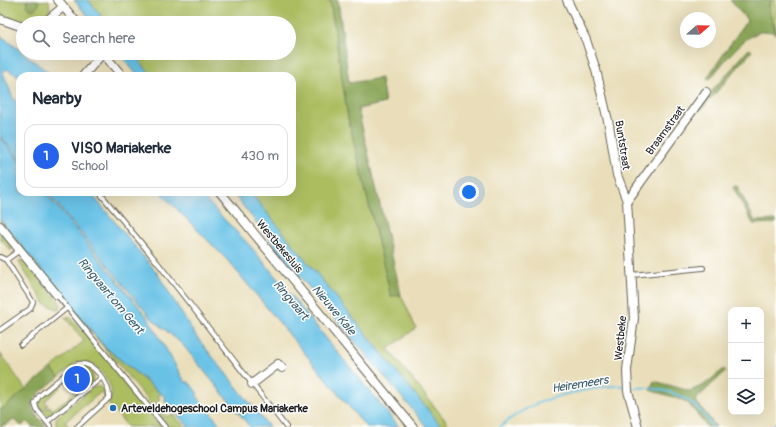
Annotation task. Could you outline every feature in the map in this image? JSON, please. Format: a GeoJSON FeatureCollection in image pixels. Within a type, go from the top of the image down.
{"type":"FeatureCollection","features":[{"type":"Feature","properties":{"kind":"street"},"geometry":{"type":"LineString","coordinates":[[58,0],[71,16]]}},
{"type":"Feature","properties":{"kind":"street","name":"Buntstraat"},"geometry":{"type":"LineString","coordinates":[[568,0],[586,40],[596,70],[609,125],[617,175],[627,200],[633,299]]}},
{"type":"Feature","properties":{"kind":"street"},"geometry":{"type":"LineString","coordinates":[[52,16],[63,7]]}},
{"type":"Feature","properties":{"kind":"street"},"geometry":{"type":"LineString","coordinates":[[0,18],[16,24]]}},
{"type":"Feature","properties":{"kind":"street"},"geometry":{"type":"LineString","coordinates":[[86,72],[97,60]]}},
{"type":"Feature","properties":{"kind":"street"},"geometry":{"type":"LineString","coordinates":[[109,60],[119,72]]}},
{"type":"Feature","properties":{"kind":"street","name":"Braamstraat"},"geometry":{"type":"LineString","coordinates":[[627,200],[706,92]]}},
{"type":"Feature","properties":{"kind":"street","name":"Westbekesluis"},"geometry":{"type":"LineString","coordinates":[[223,196],[413,427]]}},
{"type":"Feature","properties":{"kind":"street"},"geometry":{"type":"LineString","coordinates":[[0,226],[57,295]]}},
{"type":"Feature","properties":{"kind":"street","name":"Westbeke"},"geometry":{"type":"LineString","coordinates":[[633,299],[634,318],[627,370],[628,384],[638,427]]}},
{"type":"Feature","properties":{"kind":"street"},"geometry":{"type":"LineString","coordinates":[[252,384],[275,365]]}},
{"type":"Feature","properties":{"kind":"lane"},"geometry":{"type":"LineString","coordinates":[[102,196],[157,262],[286,427]]}},
{"type":"Feature","properties":{"kind":"lane"},"geometry":{"type":"LineString","coordinates":[[6,260],[20,250]]}},
{"type":"Feature","properties":{"kind":"lane"},"geometry":{"type":"LineString","coordinates":[[0,257],[6,260],[33,302],[30,309],[0,330]]}},
{"type":"Feature","properties":{"kind":"lane"},"geometry":{"type":"LineString","coordinates":[[631,275],[703,268]]}},
{"type":"Feature","properties":{"kind":"lane"},"geometry":{"type":"LineString","coordinates":[[57,295],[165,427]]}},
{"type":"Feature","properties":{"kind":"lane"},"geometry":{"type":"LineString","coordinates":[[22,345],[67,308]]}},
{"type":"Feature","properties":{"kind":"lane"},"geometry":{"type":"LineString","coordinates":[[51,427],[37,410],[35,404],[39,396],[78,364],[84,363],[90,365],[101,378],[109,392],[109,398],[77,427]]}},
{"type":"Feature","properties":{"kind":"lane"},"geometry":{"type":"LineString","coordinates":[[47,422],[101,378]]}},
{"type":"Feature","properties":{"kind":"green space"},"geometry":{"type":"Polygon","coordinates":[[[0,0],[27,0],[26,2],[49,0],[50,12],[46,16],[16,16],[16,20],[0,14],[0,0]]]}},
{"type":"Feature","properties":{"kind":"green space"},"geometry":{"type":"Polygon","coordinates":[[[27,0],[38,0],[39,5],[33,10],[27,7],[27,0]]]}},
{"type":"Feature","properties":{"kind":"green space"},"geometry":{"type":"Polygon","coordinates":[[[88,0],[330,0],[348,118],[391,296],[401,295],[416,328],[388,349],[451,427],[442,427],[253,196],[296,196],[296,72],[149,72],[138,60],[296,60],[296,16],[101,16],[88,0]]]}},
{"type":"Feature","properties":{"kind":"green space"},"geometry":{"type":"Polygon","coordinates":[[[330,0],[338,0],[349,83],[381,78],[385,103],[358,109],[401,295],[391,296],[348,118],[330,0]]]}},
{"type":"Feature","properties":{"kind":"green space"},"geometry":{"type":"Polygon","coordinates":[[[730,0],[771,0],[768,6],[776,34],[767,31],[757,33],[748,38],[730,54],[710,79],[707,78],[747,20],[730,0]]]}},
{"type":"Feature","properties":{"kind":"green space"},"geometry":{"type":"Polygon","coordinates":[[[771,0],[776,0],[776,31],[770,12],[771,0]]]}},
{"type":"Feature","properties":{"kind":"green space"},"geometry":{"type":"Polygon","coordinates":[[[749,49],[752,51],[700,111],[696,109],[749,49]]]}},
{"type":"Feature","properties":{"kind":"green space"},"geometry":{"type":"Polygon","coordinates":[[[737,186],[755,221],[776,220],[776,223],[753,224],[733,187],[737,186]]]}},
{"type":"Feature","properties":{"kind":"green space"},"geometry":{"type":"Polygon","coordinates":[[[0,219],[104,346],[161,394],[158,396],[160,399],[155,403],[167,417],[172,414],[186,427],[170,427],[0,222],[0,219]]]}},
{"type":"Feature","properties":{"kind":"green space"},"geometry":{"type":"Polygon","coordinates":[[[0,229],[12,245],[11,251],[0,238],[0,229]]]}},
{"type":"Feature","properties":{"kind":"green space"},"geometry":{"type":"Polygon","coordinates":[[[22,260],[59,301],[61,306],[60,310],[45,304],[18,261],[22,260]]]}},
{"type":"Feature","properties":{"kind":"green space"},"geometry":{"type":"Polygon","coordinates":[[[65,317],[70,317],[78,327],[85,332],[161,427],[128,427],[108,403],[112,392],[108,381],[104,375],[91,363],[77,362],[59,377],[51,368],[84,341],[65,317]]]}},
{"type":"Feature","properties":{"kind":"green space"},"geometry":{"type":"Polygon","coordinates":[[[0,353],[26,390],[0,411],[0,353]]]}},
{"type":"Feature","properties":{"kind":"green space"},"geometry":{"type":"Polygon","coordinates":[[[85,366],[92,372],[92,382],[54,414],[45,415],[42,412],[50,406],[52,410],[70,397],[69,396],[74,392],[75,393],[90,379],[83,371],[66,383],[63,379],[78,367],[85,366]]]}},
{"type":"Feature","properties":{"kind":"green space"},"geometry":{"type":"Polygon","coordinates":[[[51,368],[59,377],[37,396],[33,405],[34,412],[47,427],[32,427],[27,421],[22,426],[14,420],[0,427],[0,411],[51,368]]]}},
{"type":"Feature","properties":{"kind":"green space"},"geometry":{"type":"Polygon","coordinates":[[[724,369],[726,371],[695,400],[716,427],[707,427],[689,404],[683,400],[650,390],[654,381],[690,391],[704,385],[724,369]]]}},
{"type":"Feature","properties":{"kind":"green space"},"geometry":{"type":"Polygon","coordinates":[[[59,382],[62,386],[45,401],[48,405],[41,411],[39,403],[41,399],[59,382]]]}},
{"type":"Feature","properties":{"kind":"green space"},"geometry":{"type":"Polygon","coordinates":[[[98,386],[106,391],[106,399],[101,392],[65,422],[69,427],[56,427],[56,418],[92,388],[98,386]]]}},
{"type":"Feature","properties":{"kind":"water"},"geometry":{"type":"Polygon","coordinates":[[[74,0],[88,0],[101,16],[88,16],[74,0]]]}},
{"type":"Feature","properties":{"kind":"water"},"geometry":{"type":"Polygon","coordinates":[[[0,35],[16,47],[16,60],[32,60],[48,72],[16,72],[16,75],[7,69],[3,72],[13,98],[16,101],[16,155],[0,135],[0,35]]]}},
{"type":"Feature","properties":{"kind":"water"},"geometry":{"type":"Polygon","coordinates":[[[125,60],[138,60],[149,72],[135,72],[125,60]]]}},
{"type":"Feature","properties":{"kind":"water","name":"Ringvaart om Gent"},"geometry":{"type":"Polygon","coordinates":[[[0,137],[16,157],[16,196],[48,196],[148,318],[185,382],[189,382],[198,394],[196,395],[222,427],[189,427],[165,402],[165,397],[104,346],[0,219],[0,137]]]}},
{"type":"Feature","properties":{"kind":"water"},"geometry":{"type":"Polygon","coordinates":[[[50,196],[93,196],[157,273],[195,335],[269,427],[250,427],[182,344],[151,318],[50,196]]]}},
{"type":"Feature","properties":{"kind":"water","name":"Ringvaart"},"geometry":{"type":"Polygon","coordinates":[[[164,196],[202,196],[252,248],[399,427],[366,427],[229,262],[164,196]]]}},
{"type":"Feature","properties":{"kind":"water","name":"Nieuwe Kale"},"geometry":{"type":"Polygon","coordinates":[[[235,196],[253,196],[442,427],[427,427],[291,266],[235,196]]]}},
{"type":"Feature","properties":{"kind":"waterway","name":"Heiremeers"},"geometry":{"type":"LineString","coordinates":[[500,427],[521,412],[555,397],[604,387],[624,386]]}},
{"type":"Feature","properties":{"kind":"waterway","name":"Heiremeers"},"geometry":{"type":"LineString","coordinates":[[633,388],[647,388],[679,395],[700,410],[713,427]]}},
{"type":"Feature","properties":{"kind":"waterway","name":"Heiremeers"},"geometry":{"type":"LineString","coordinates":[[772,427],[776,423]]}},
{"type":"Feature","properties":{"kind":"place","name":"VISO Mariakerke"},"geometry":{"type":"Point","coordinates":[77,379]}},
{"type":"Feature","properties":{"kind":"place","name":"Arteveldehogeschool Campus Mariakerke"},"geometry":{"type":"Point","coordinates":[113,408]}}]}
